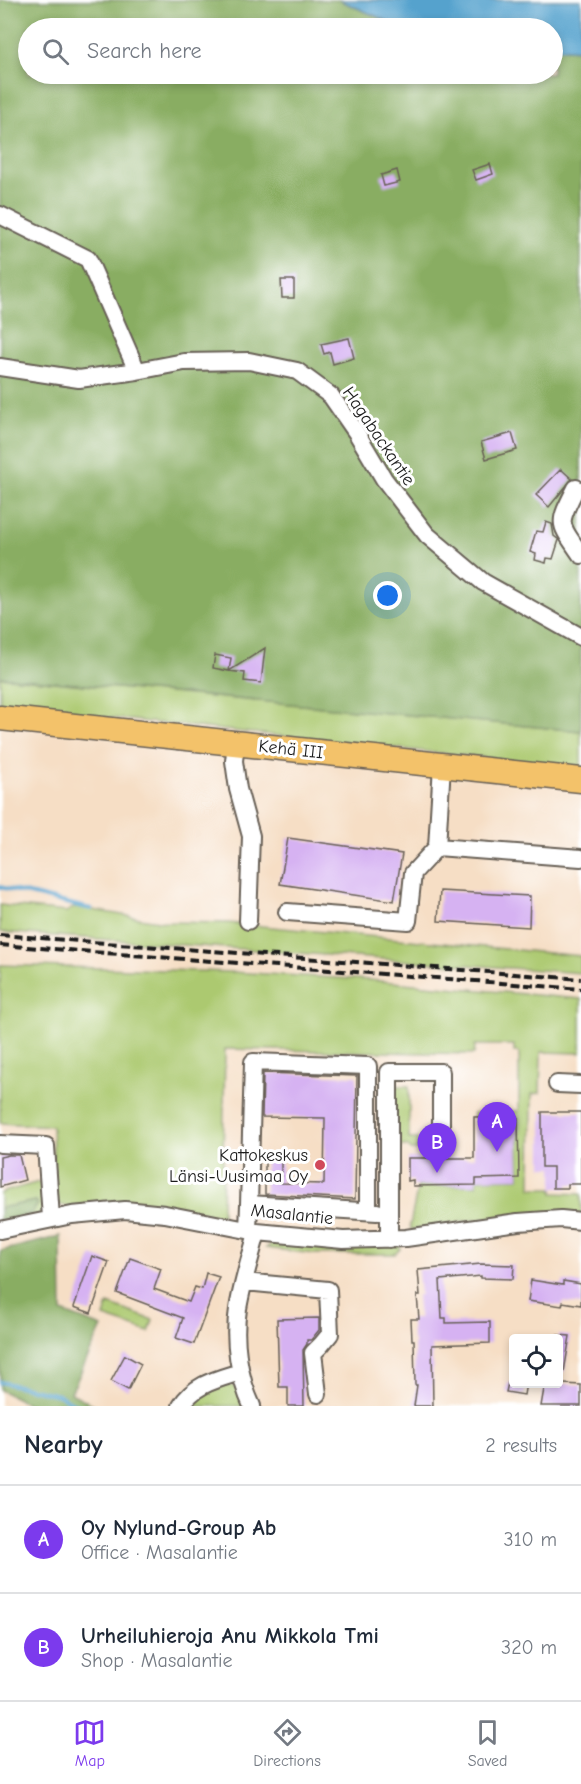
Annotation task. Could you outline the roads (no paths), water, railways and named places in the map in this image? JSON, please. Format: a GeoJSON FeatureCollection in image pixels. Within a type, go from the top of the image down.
{"type":"FeatureCollection","features":[{"type":"Feature","properties":{"kind":"highway","name":"Kehä III"},"geometry":{"type":"LineString","coordinates":[[0,718],[581,780]]}},
{"type":"Feature","properties":{"kind":"street"},"geometry":{"type":"LineString","coordinates":[[0,215],[88,259],[137,371]]}},
{"type":"Feature","properties":{"kind":"street","name":"Hagabackantie"},"geometry":{"type":"LineString","coordinates":[[0,367],[79,379],[184,362],[249,361],[297,371],[331,396],[384,479],[427,534],[483,582],[581,637]]}},
{"type":"Feature","properties":{"kind":"street"},"geometry":{"type":"LineString","coordinates":[[576,488],[562,517],[563,528],[581,555]]}},
{"type":"Feature","properties":{"kind":"street"},"geometry":{"type":"LineString","coordinates":[[236,743],[234,761],[238,789],[250,836],[248,921]]}},
{"type":"Feature","properties":{"kind":"street"},"geometry":{"type":"LineString","coordinates":[[287,912],[408,921],[413,873],[437,847],[442,765]]}},
{"type":"Feature","properties":{"kind":"street"},"geometry":{"type":"LineString","coordinates":[[437,847],[581,858]]}},
{"type":"Feature","properties":{"kind":"street"},"geometry":{"type":"LineString","coordinates":[[252,1406],[240,1372],[237,1311],[252,1231],[249,1204],[253,1062],[368,1066],[368,1211]]}},
{"type":"Feature","properties":{"kind":"street"},"geometry":{"type":"LineString","coordinates":[[388,1239],[389,1072],[441,1072],[441,1141]]}},
{"type":"Feature","properties":{"kind":"street"},"geometry":{"type":"LineString","coordinates":[[557,1084],[581,1085]]}},
{"type":"Feature","properties":{"kind":"street"},"geometry":{"type":"LineString","coordinates":[[0,1144],[46,1146],[51,1218]]}},
{"type":"Feature","properties":{"kind":"street"},"geometry":{"type":"LineString","coordinates":[[249,1204],[368,1211],[389,1217]]}},
{"type":"Feature","properties":{"kind":"street","name":"Masalantie"},"geometry":{"type":"LineString","coordinates":[[0,1230],[51,1218],[98,1211],[125,1210],[165,1214],[252,1231],[343,1240],[388,1239],[518,1222],[561,1219],[581,1221]]}},
{"type":"Feature","properties":{"kind":"street"},"geometry":{"type":"LineString","coordinates":[[244,1282],[328,1290],[330,1334],[312,1353],[318,1394]]}},
{"type":"Feature","properties":{"kind":"street"},"geometry":{"type":"LineString","coordinates":[[182,1406],[186,1398],[203,1384],[240,1372]]}},
{"type":"Feature","properties":{"kind":"water"},"geometry":{"type":"Polygon","coordinates":[[[339,0],[581,0],[581,50],[563,49],[563,18],[380,18],[339,0]]]}},
{"type":"Feature","properties":{"kind":"waterway"},"geometry":{"type":"LineString","coordinates":[[0,887],[91,909]]}},
{"type":"Feature","properties":{"kind":"waterway"},"geometry":{"type":"LineString","coordinates":[[0,1382],[59,1395],[78,1406]]}},
{"type":"Feature","properties":{"kind":"railway"},"geometry":{"type":"LineString","coordinates":[[0,935],[581,979]]}},
{"type":"Feature","properties":{"kind":"railway"},"geometry":{"type":"LineString","coordinates":[[0,945],[581,989]]}},
{"type":"Feature","properties":{"kind":"place","name":"Oy Nylund-Group Ab"},"geometry":{"type":"Point","coordinates":[497,1152]}},
{"type":"Feature","properties":{"kind":"place","name":"Kattokeskus Länsi-Uusimaa Oy"},"geometry":{"type":"Point","coordinates":[320,1165]}},
{"type":"Feature","properties":{"kind":"place","name":"Urheiluhieroja Anu Mikkola Tmi"},"geometry":{"type":"Point","coordinates":[437,1173]}}]}
